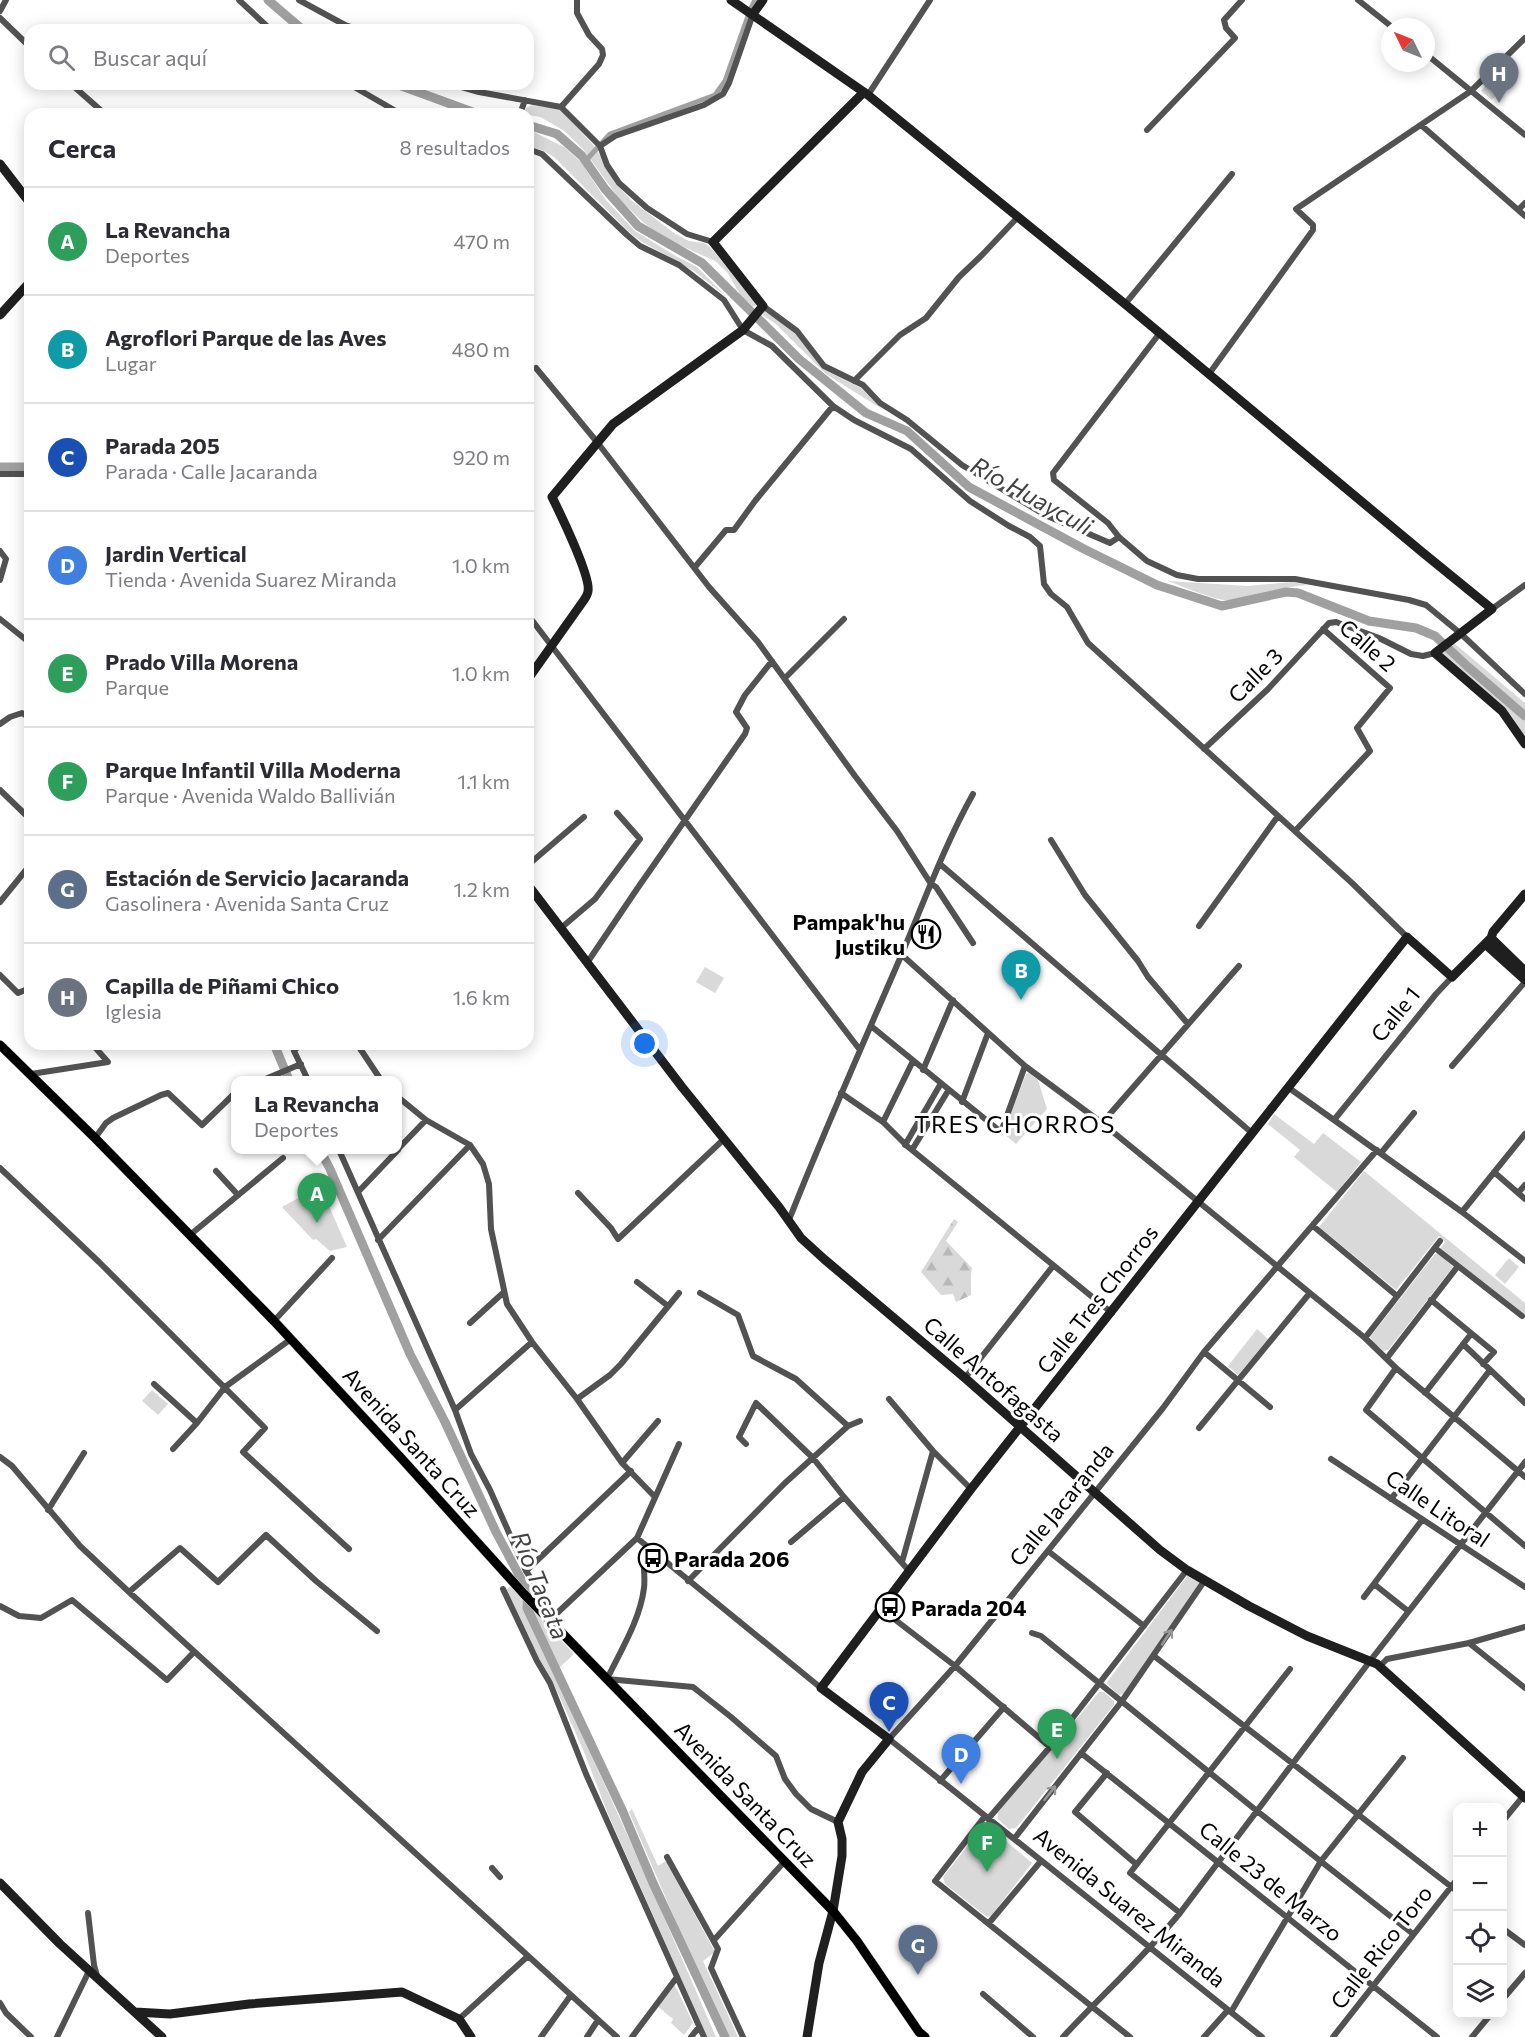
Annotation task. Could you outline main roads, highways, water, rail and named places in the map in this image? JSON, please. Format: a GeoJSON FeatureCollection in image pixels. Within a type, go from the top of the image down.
{"type":"FeatureCollection","features":[{"type":"Feature","properties":{"kind":"main road"},"geometry":{"type":"LineString","coordinates":[[731,0],[866,94],[1125,304],[1492,609],[1437,651],[1502,711],[1525,744]]}},
{"type":"Feature","properties":{"kind":"main road"},"geometry":{"type":"LineString","coordinates":[[753,14],[763,0]]}},
{"type":"Feature","properties":{"kind":"main road"},"geometry":{"type":"LineString","coordinates":[[534,670],[589,591],[576,548],[552,497],[612,424],[744,327],[761,308],[713,242],[866,94]]}},
{"type":"Feature","properties":{"kind":"main road"},"geometry":{"type":"LineString","coordinates":[[0,164],[24,195]]}},
{"type":"Feature","properties":{"kind":"main road"},"geometry":{"type":"LineString","coordinates":[[0,315],[24,289]]}},
{"type":"Feature","properties":{"kind":"main road","name":"Calle Antofagasta"},"geometry":{"type":"LineString","coordinates":[[534,893],[801,1238],[824,1259],[965,1378],[1160,1551],[1187,1570],[1249,1606],[1307,1636],[1380,1666],[1524,1796]]}},
{"type":"Feature","properties":{"kind":"main road","name":"Calle 1"},"geometry":{"type":"LineString","coordinates":[[1452,977],[1488,941],[1525,894]]}},
{"type":"Feature","properties":{"kind":"main road","name":"Calle Tres Chorros"},"geometry":{"type":"LineString","coordinates":[[821,1688],[971,1489],[1407,937],[1452,977]]}},
{"type":"Feature","properties":{"kind":"main road"},"geometry":{"type":"LineString","coordinates":[[1488,941],[1525,970]]}},
{"type":"Feature","properties":{"kind":"main road"},"geometry":{"type":"LineString","coordinates":[[1488,941],[1525,981]]}},
{"type":"Feature","properties":{"kind":"main road","name":"Avenida Santa Cruz"},"geometry":{"type":"LineString","coordinates":[[0,1045],[95,1138],[274,1321],[524,1594],[552,1618],[607,1679],[833,1911],[857,1941],[919,2032],[925,2037]]}},
{"type":"Feature","properties":{"kind":"main road","name":"Avenida Suarez Miranda"},"geometry":{"type":"LineString","coordinates":[[821,1688],[889,1739]]}},
{"type":"Feature","properties":{"kind":"main road","name":"Calle Jacaranda"},"geometry":{"type":"LineString","coordinates":[[833,1911],[842,1856],[842,1839],[838,1822],[862,1772],[889,1739]]}},
{"type":"Feature","properties":{"kind":"main road"},"geometry":{"type":"LineString","coordinates":[[0,1883],[60,1944],[162,2037]]}},
{"type":"Feature","properties":{"kind":"main road"},"geometry":{"type":"LineString","coordinates":[[807,2037],[819,1963],[833,1911]]}},
{"type":"Feature","properties":{"kind":"main road"},"geometry":{"type":"LineString","coordinates":[[135,2012],[170,2014],[249,2004],[402,1992],[459,2019],[471,2037]]}},
{"type":"Feature","properties":{"kind":"waterway","name":"Río Huayculi"},"geometry":{"type":"LineString","coordinates":[[268,0],[296,24]]}},
{"type":"Feature","properties":{"kind":"waterway"},"geometry":{"type":"LineString","coordinates":[[751,8],[755,0]]}},
{"type":"Feature","properties":{"kind":"waterway"},"geometry":{"type":"LineString","coordinates":[[586,163],[610,134],[715,95],[725,81],[748,16]]}},
{"type":"Feature","properties":{"kind":"waterway","name":"Río Huayculi"},"geometry":{"type":"LineString","coordinates":[[412,90],[462,108]]}},
{"type":"Feature","properties":{"kind":"waterway","name":"Río Huayculi"},"geometry":{"type":"LineString","coordinates":[[534,127],[557,134],[582,156],[605,189],[638,226],[702,263],[799,359],[866,413],[907,431],[969,487],[1084,549],[1157,585],[1222,606],[1286,592],[1298,593],[1369,621],[1416,628],[1435,636],[1525,716]]}},
{"type":"Feature","properties":{"kind":"waterway","name":"Río Tacata"},"geometry":{"type":"LineString","coordinates":[[0,467],[24,467]]}},
{"type":"Feature","properties":{"kind":"waterway","name":"Río Tacata"},"geometry":{"type":"LineString","coordinates":[[276,1050],[287,1076]]}},
{"type":"Feature","properties":{"kind":"waterway","name":"Río Tacata"},"geometry":{"type":"LineString","coordinates":[[322,1154],[410,1354],[445,1422],[496,1532],[528,1592],[527,1608],[725,2037]]}},
{"type":"Feature","properties":{"kind":"place","name":"Capilla de Piñami Chico"},"geometry":{"type":"Point","coordinates":[1499,103]}},
{"type":"Feature","properties":{"kind":"place","name":"Pampak'hu Justiku"},"geometry":{"type":"Point","coordinates":[926,934]}},
{"type":"Feature","properties":{"kind":"place","name":"Agroflori Parque de las Aves"},"geometry":{"type":"Point","coordinates":[1021,1000]}},
{"type":"Feature","properties":{"kind":"place","name":"La Revancha"},"geometry":{"type":"Point","coordinates":[317,1223]}},
{"type":"Feature","properties":{"kind":"place","name":"Parada 206"},"geometry":{"type":"Point","coordinates":[653,1558]}},
{"type":"Feature","properties":{"kind":"place","name":"Parada 204"},"geometry":{"type":"Point","coordinates":[890,1607]}},
{"type":"Feature","properties":{"kind":"place","name":"Parada 205"},"geometry":{"type":"Point","coordinates":[889,1732]}},
{"type":"Feature","properties":{"kind":"place","name":"Prado Villa Morena"},"geometry":{"type":"Point","coordinates":[1057,1759]}},
{"type":"Feature","properties":{"kind":"place","name":"Jardin Vertical"},"geometry":{"type":"Point","coordinates":[961,1784]}},
{"type":"Feature","properties":{"kind":"place","name":"Parque Infantil Villa Moderna"},"geometry":{"type":"Point","coordinates":[987,1872]}},
{"type":"Feature","properties":{"kind":"place","name":"Estación de Servicio Jacaranda"},"geometry":{"type":"Point","coordinates":[918,1975]}},
{"type":"Feature","properties":{"kind":"district","name":"TRES CHORROS"},"geometry":{"type":"Point","coordinates":[1015,1123]}}]}
